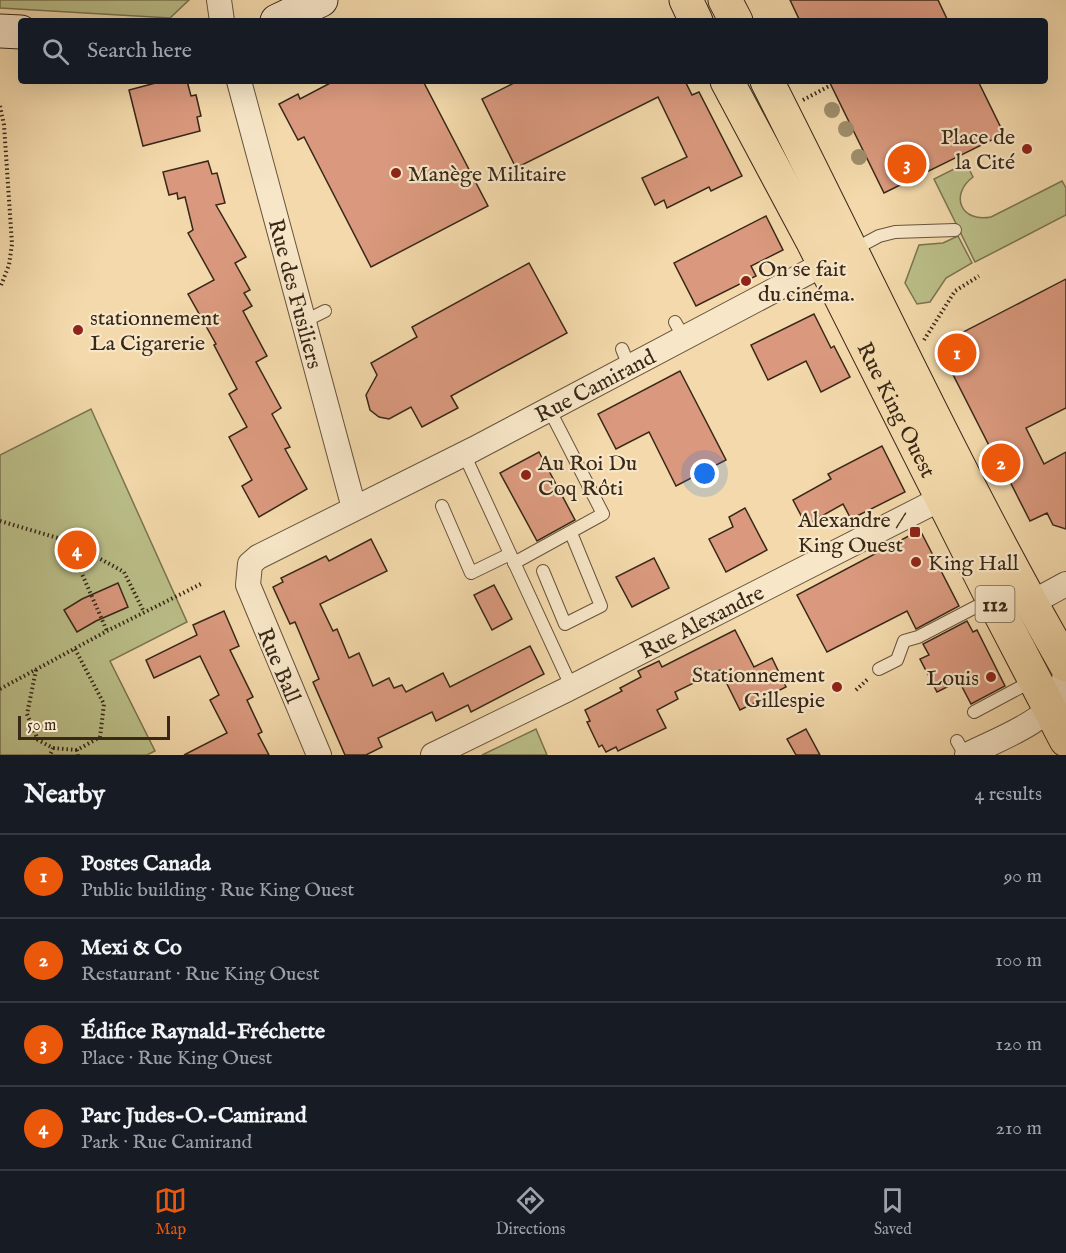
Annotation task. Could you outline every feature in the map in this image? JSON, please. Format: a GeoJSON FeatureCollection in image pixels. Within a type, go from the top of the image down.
{"type":"FeatureCollection","features":[{"type":"Feature","properties":{"kind":"main road"},"geometry":{"type":"LineString","coordinates":[[282,18],[321,0]]}},
{"type":"Feature","properties":{"kind":"main road"},"geometry":{"type":"LineString","coordinates":[[686,0],[695,18]]}},
{"type":"Feature","properties":{"kind":"main road"},"geometry":{"type":"LineString","coordinates":[[725,0],[734,18]]}},
{"type":"Feature","properties":{"kind":"main road"},"geometry":{"type":"LineString","coordinates":[[0,31],[18,32]]}},
{"type":"Feature","properties":{"kind":"main road","name":"Rue King Ouest"},"geometry":{"type":"LineString","coordinates":[[729,84],[909,364],[992,598],[1066,740]]}},
{"type":"Feature","properties":{"kind":"main road","name":"Rue King Ouest"},"geometry":{"type":"LineString","coordinates":[[768,84],[838,256],[955,491],[1031,603],[1066,667]]}},
{"type":"Feature","properties":{"kind":"street"},"geometry":{"type":"LineString","coordinates":[[219,0],[222,18]]}},
{"type":"Feature","properties":{"kind":"street","name":"Rue des Fusiliers"},"geometry":{"type":"LineString","coordinates":[[241,84],[354,508]]}},
{"type":"Feature","properties":{"kind":"street","name":"Rue Camirand"},"geometry":{"type":"LineString","coordinates":[[248,573],[250,564],[258,557],[549,409],[625,358],[838,256]]}},
{"type":"Feature","properties":{"kind":"street","name":"Rue Alexandre"},"geometry":{"type":"LineString","coordinates":[[433,755],[572,688],[955,491]]}},
{"type":"Feature","properties":{"kind":"street","name":"Rue Ball"},"geometry":{"type":"LineString","coordinates":[[248,573],[248,585],[254,603],[319,755]]}},
{"type":"Feature","properties":{"kind":"street"},"geometry":{"type":"LineString","coordinates":[[1031,603],[1066,584]]}},
{"type":"Feature","properties":{"kind":"street"},"geometry":{"type":"LineString","coordinates":[[963,750],[1023,727],[1049,710],[1061,693],[1066,667]]}},
{"type":"Feature","properties":{"kind":"lane","name":"Rue Camirand"},"geometry":{"type":"LineString","coordinates":[[838,256],[879,236],[895,231],[955,230]]}},
{"type":"Feature","properties":{"kind":"lane"},"geometry":{"type":"LineString","coordinates":[[303,322],[325,311]]}},
{"type":"Feature","properties":{"kind":"lane"},"geometry":{"type":"LineString","coordinates":[[442,506],[471,573],[512,559],[571,533],[603,514],[549,409]]}},
{"type":"Feature","properties":{"kind":"lane"},"geometry":{"type":"LineString","coordinates":[[464,454],[572,688]]}},
{"type":"Feature","properties":{"kind":"lane"},"geometry":{"type":"LineString","coordinates":[[543,571],[565,624],[601,606],[571,533]]}},
{"type":"Feature","properties":{"kind":"lane"},"geometry":{"type":"LineString","coordinates":[[879,669],[897,660],[904,641],[918,637],[992,598]]}},
{"type":"Feature","properties":{"kind":"lane"},"geometry":{"type":"LineString","coordinates":[[974,712],[1035,680]]}},
{"type":"Feature","properties":{"kind":"path"},"geometry":{"type":"LineString","coordinates":[[0,106],[4,125],[12,244],[9,265],[0,288]]}},
{"type":"Feature","properties":{"kind":"path"},"geometry":{"type":"LineString","coordinates":[[909,364],[955,291],[979,276]]}},
{"type":"Feature","properties":{"kind":"path"},"geometry":{"type":"LineString","coordinates":[[0,521],[68,541],[124,572],[144,612]]}},
{"type":"Feature","properties":{"kind":"path"},"geometry":{"type":"LineString","coordinates":[[68,541],[107,631]]}},
{"type":"Feature","properties":{"kind":"path"},"geometry":{"type":"LineString","coordinates":[[0,689],[107,631],[201,584]]}},
{"type":"Feature","properties":{"kind":"path"},"geometry":{"type":"LineString","coordinates":[[36,670],[27,714],[38,740],[53,748],[77,752],[100,737],[104,704],[75,650]]}},
{"type":"Feature","properties":{"kind":"path"},"geometry":{"type":"LineString","coordinates":[[50,755],[53,748]]}},
{"type":"Feature","properties":{"kind":"green space"},"geometry":{"type":"Polygon","coordinates":[[[0,0],[189,0],[170,18],[0,8],[0,0]]]}},
{"type":"Feature","properties":{"kind":"green space"},"geometry":{"type":"Polygon","coordinates":[[[966,163],[973,177],[961,192],[960,199],[966,212],[972,216],[991,217],[1062,181],[1066,188],[1066,215],[975,262],[934,179],[966,163]]]}},
{"type":"Feature","properties":{"kind":"green space"},"geometry":{"type":"Polygon","coordinates":[[[958,236],[972,263],[946,278],[930,302],[917,304],[905,283],[919,245],[943,243],[958,236]]]}},
{"type":"Feature","properties":{"kind":"green space"},"geometry":{"type":"Polygon","coordinates":[[[91,409],[187,622],[110,661],[155,751],[147,755],[0,755],[0,455],[91,409]]]}},
{"type":"Feature","properties":{"kind":"green space"},"geometry":{"type":"Polygon","coordinates":[[[536,729],[547,755],[482,755],[536,729]]]}},
{"type":"Feature","properties":{"kind":"building"},"geometry":{"type":"Polygon","coordinates":[[[790,0],[938,0],[947,18],[799,18],[790,0]]]}},
{"type":"Feature","properties":{"kind":"building"},"geometry":{"type":"Polygon","coordinates":[[[152,84],[188,84],[191,96],[196,95],[201,116],[197,117],[200,131],[143,146],[129,90],[152,84]]]}},
{"type":"Feature","properties":{"kind":"building","name":"Manège Militaire"},"geometry":{"type":"Polygon","coordinates":[[[328,84],[425,84],[488,206],[371,267],[304,137],[298,140],[279,104],[298,94],[300,99],[328,84]]]}},
{"type":"Feature","properties":{"kind":"building"},"geometry":{"type":"Polygon","coordinates":[[[512,84],[686,84],[692,95],[699,92],[742,176],[711,191],[709,187],[667,208],[664,200],[655,205],[642,178],[687,157],[658,97],[516,168],[482,99],[512,84]]]}},
{"type":"Feature","properties":{"kind":"building"},"geometry":{"type":"Polygon","coordinates":[[[830,84],[979,84],[1004,134],[884,193],[830,84]]]}},
{"type":"Feature","properties":{"kind":"building"},"geometry":{"type":"Polygon","coordinates":[[[208,161],[212,174],[217,173],[225,203],[216,205],[246,257],[235,263],[250,290],[244,293],[252,306],[243,311],[267,356],[256,362],[281,408],[272,414],[290,447],[285,449],[307,489],[259,517],[242,486],[252,480],[229,437],[247,427],[229,394],[237,389],[214,345],[216,344],[188,294],[214,280],[188,233],[193,230],[185,197],[178,199],[177,193],[169,195],[163,172],[208,161]]]}},
{"type":"Feature","properties":{"kind":"building"},"geometry":{"type":"Polygon","coordinates":[[[766,216],[783,250],[751,266],[756,276],[696,306],[674,263],[766,216]]]}},
{"type":"Feature","properties":{"kind":"building"},"geometry":{"type":"Polygon","coordinates":[[[529,263],[567,333],[451,396],[458,408],[422,427],[411,407],[389,419],[379,417],[370,410],[366,395],[377,375],[371,363],[417,337],[412,327],[529,263]]]}},
{"type":"Feature","properties":{"kind":"building"},"geometry":{"type":"Polygon","coordinates":[[[1066,279],[1066,408],[1026,428],[1044,464],[1066,452],[1066,529],[1053,525],[1047,513],[1030,521],[938,345],[1066,279]]]}},
{"type":"Feature","properties":{"kind":"building"},"geometry":{"type":"Polygon","coordinates":[[[814,314],[831,348],[834,346],[850,377],[821,392],[806,361],[768,380],[751,345],[814,314]]]}},
{"type":"Feature","properties":{"kind":"building"},"geometry":{"type":"Polygon","coordinates":[[[680,371],[726,460],[676,486],[649,432],[616,449],[598,414],[680,371]]]}},
{"type":"Feature","properties":{"kind":"building"},"geometry":{"type":"Polygon","coordinates":[[[882,446],[905,492],[851,519],[843,504],[806,525],[793,500],[831,479],[828,474],[882,446]]]}},
{"type":"Feature","properties":{"kind":"building"},"geometry":{"type":"Polygon","coordinates":[[[539,452],[575,520],[537,541],[500,473],[539,452]]]}},
{"type":"Feature","properties":{"kind":"building"},"geometry":{"type":"Polygon","coordinates":[[[745,508],[767,550],[726,572],[709,539],[733,527],[729,517],[745,508]]]}},
{"type":"Feature","properties":{"kind":"building"},"geometry":{"type":"Polygon","coordinates":[[[920,530],[959,606],[916,629],[907,611],[827,652],[797,595],[920,530]]]}},
{"type":"Feature","properties":{"kind":"building"},"geometry":{"type":"Polygon","coordinates":[[[371,539],[387,571],[320,604],[333,631],[337,629],[349,658],[359,653],[373,686],[389,678],[394,688],[402,685],[406,692],[443,673],[450,687],[530,646],[544,674],[471,712],[468,705],[436,721],[432,712],[378,738],[382,747],[366,755],[345,755],[313,682],[319,679],[295,622],[290,624],[273,587],[283,582],[281,578],[326,556],[329,561],[371,539]]]}},
{"type":"Feature","properties":{"kind":"building"},"geometry":{"type":"Polygon","coordinates":[[[654,558],[669,588],[632,607],[616,577],[654,558]]]}},
{"type":"Feature","properties":{"kind":"building"},"geometry":{"type":"Polygon","coordinates":[[[118,583],[128,607],[77,632],[64,610],[118,583]]]}},
{"type":"Feature","properties":{"kind":"building"},"geometry":{"type":"Polygon","coordinates":[[[494,585],[512,619],[492,630],[474,595],[494,585]]]}},
{"type":"Feature","properties":{"kind":"building"},"geometry":{"type":"Polygon","coordinates":[[[224,611],[239,646],[230,650],[253,697],[247,700],[262,732],[258,734],[269,755],[184,755],[227,733],[210,700],[219,695],[200,656],[154,678],[146,660],[197,635],[193,625],[224,611]]]}},
{"type":"Feature","properties":{"kind":"building"},"geometry":{"type":"Polygon","coordinates":[[[967,621],[973,632],[977,630],[1005,686],[971,704],[959,681],[937,692],[920,659],[929,655],[923,644],[967,621]]]}},
{"type":"Feature","properties":{"kind":"building"},"geometry":{"type":"Polygon","coordinates":[[[735,630],[754,667],[772,658],[786,687],[740,710],[720,670],[675,692],[678,699],[657,710],[666,728],[618,751],[616,747],[606,752],[602,745],[599,747],[587,722],[590,721],[585,710],[622,691],[620,688],[641,677],[638,671],[659,661],[662,667],[735,630]]]}},
{"type":"Feature","properties":{"kind":"building"},"geometry":{"type":"Polygon","coordinates":[[[806,729],[820,755],[796,755],[787,739],[806,729]]]}},
{"type":"Feature","properties":{"kind":"place","name":"Place de la Cité"},"geometry":{"type":"Point","coordinates":[1027,149]}},
{"type":"Feature","properties":{"kind":"place","name":"Édifice Raynald-Fréchette"},"geometry":{"type":"Point","coordinates":[907,164]}},
{"type":"Feature","properties":{"kind":"place","name":"Manège Militaire"},"geometry":{"type":"Point","coordinates":[396,173]}},
{"type":"Feature","properties":{"kind":"place","name":"On se fait du cinéma."},"geometry":{"type":"Point","coordinates":[746,281]}},
{"type":"Feature","properties":{"kind":"place","name":"stationnement La Cigarerie"},"geometry":{"type":"Point","coordinates":[78,330]}},
{"type":"Feature","properties":{"kind":"place","name":"Postes Canada"},"geometry":{"type":"Point","coordinates":[957,353]}},
{"type":"Feature","properties":{"kind":"place","name":"Mexi & Co"},"geometry":{"type":"Point","coordinates":[1001,463]}},
{"type":"Feature","properties":{"kind":"place","name":"Au Roi Du Coq Rôti"},"geometry":{"type":"Point","coordinates":[526,475]}},
{"type":"Feature","properties":{"kind":"place","name":"Alexandre / King Ouest"},"geometry":{"type":"Point","coordinates":[915,532]}},
{"type":"Feature","properties":{"kind":"place","name":"Parc Judes-O.-Camirand"},"geometry":{"type":"Point","coordinates":[77,550]}},
{"type":"Feature","properties":{"kind":"place","name":"King Hall"},"geometry":{"type":"Point","coordinates":[916,562]}},
{"type":"Feature","properties":{"kind":"place","name":"Louis"},"geometry":{"type":"Point","coordinates":[991,677]}},
{"type":"Feature","properties":{"kind":"place","name":"Stationnement Gillespie"},"geometry":{"type":"Point","coordinates":[837,687]}}]}
